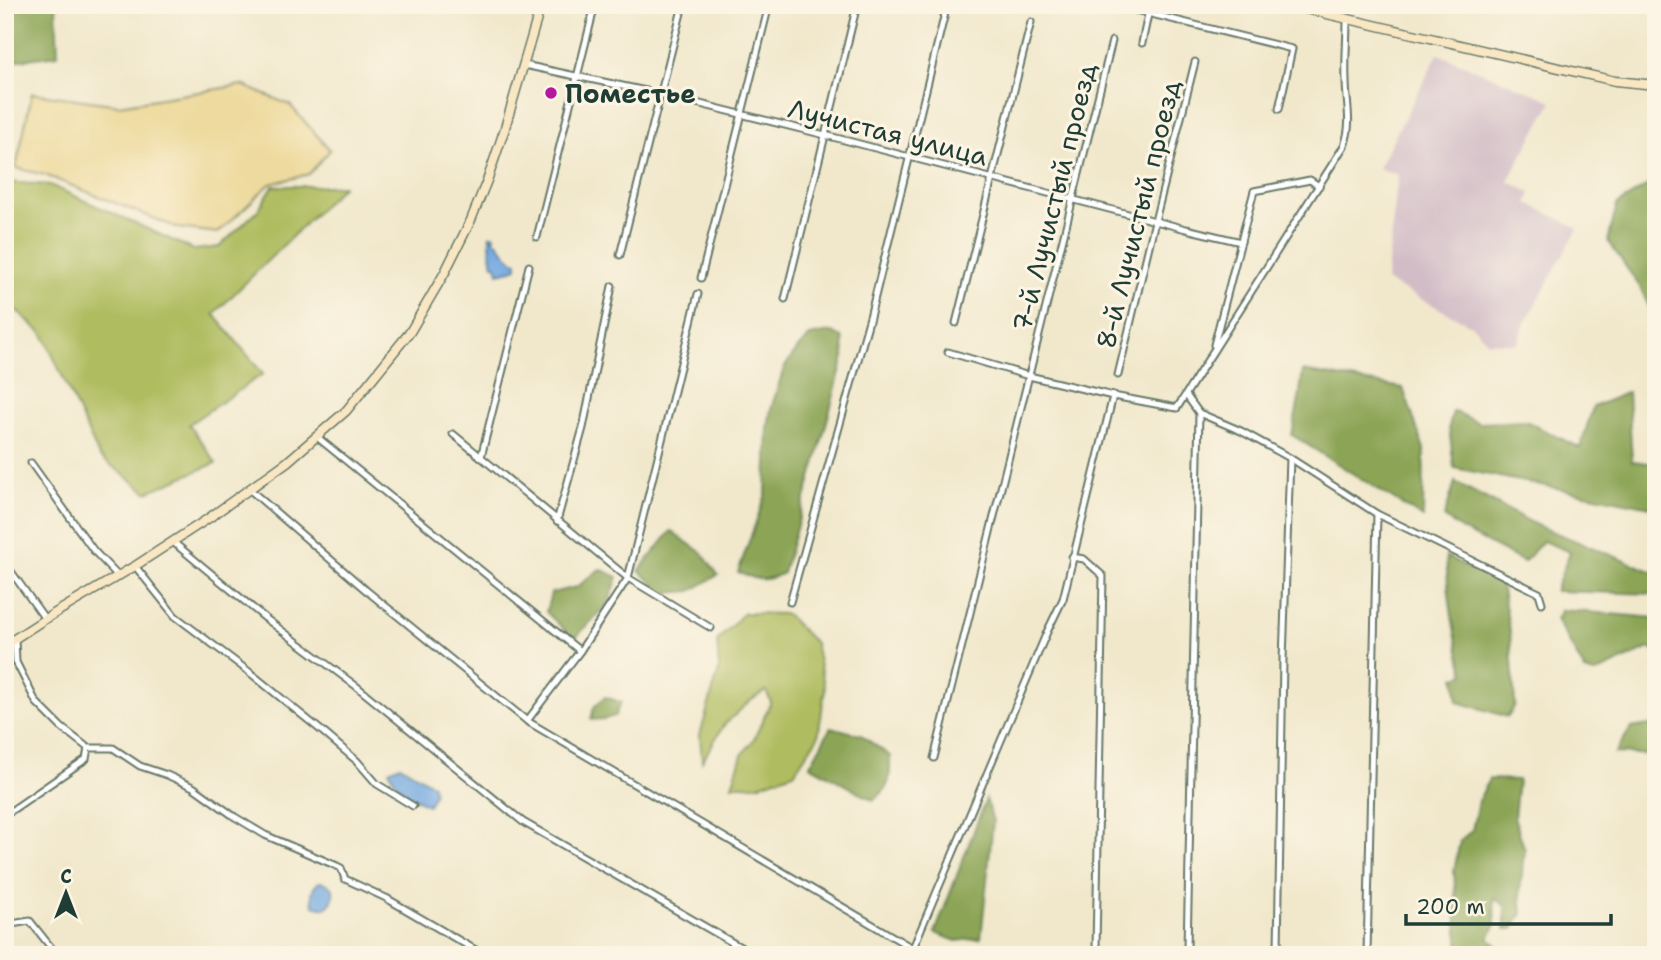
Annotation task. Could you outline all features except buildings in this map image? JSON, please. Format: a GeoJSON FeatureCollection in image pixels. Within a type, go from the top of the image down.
{"type":"FeatureCollection","features":[{"type":"Feature","properties":{"kind":"street"},"geometry":{"type":"LineString","coordinates":[[5,645],[173,542],[317,438],[346,411],[410,332],[444,274],[471,220],[488,178],[541,5]]}},
{"type":"Feature","properties":{"kind":"street"},"geometry":{"type":"LineString","coordinates":[[537,237],[595,5]]}},
{"type":"Feature","properties":{"kind":"street"},"geometry":{"type":"LineString","coordinates":[[620,255],[683,5]]}},
{"type":"Feature","properties":{"kind":"street"},"geometry":{"type":"LineString","coordinates":[[701,278],[769,5]]}},
{"type":"Feature","properties":{"kind":"street"},"geometry":{"type":"LineString","coordinates":[[785,299],[857,5]]}},
{"type":"Feature","properties":{"kind":"street"},"geometry":{"type":"LineString","coordinates":[[790,602],[870,317],[947,5]]}},
{"type":"Feature","properties":{"kind":"street"},"geometry":{"type":"LineString","coordinates":[[1115,5],[1292,49],[1279,109]]}},
{"type":"Feature","properties":{"kind":"street"},"geometry":{"type":"LineString","coordinates":[[1142,43],[1150,5]]}},
{"type":"Feature","properties":{"kind":"street"},"geometry":{"type":"LineString","coordinates":[[1288,5],[1615,80],[1656,85]]}},
{"type":"Feature","properties":{"kind":"street"},"geometry":{"type":"LineString","coordinates":[[948,352],[1029,376],[1177,408],[1319,186],[1349,133],[1345,81],[1347,19]]}},
{"type":"Feature","properties":{"kind":"street"},"geometry":{"type":"LineString","coordinates":[[956,323],[1031,22]]}},
{"type":"Feature","properties":{"kind":"street","name":"7-й Лучистый проезд"},"geometry":{"type":"LineString","coordinates":[[934,758],[1112,41]]}},
{"type":"Feature","properties":{"kind":"street","name":"8-й Лучистый проезд"},"geometry":{"type":"LineString","coordinates":[[1118,376],[1195,62]]}},
{"type":"Feature","properties":{"kind":"street","name":"Лучистая улица"},"geometry":{"type":"LineString","coordinates":[[524,65],[660,94],[1241,242]]}},
{"type":"Feature","properties":{"kind":"street"},"geometry":{"type":"LineString","coordinates":[[1212,352],[1254,191],[1310,180],[1319,186]]}},
{"type":"Feature","properties":{"kind":"street"},"geometry":{"type":"LineString","coordinates":[[481,457],[529,266]]}},
{"type":"Feature","properties":{"kind":"street"},"geometry":{"type":"LineString","coordinates":[[557,521],[583,428],[612,286]]}},
{"type":"Feature","properties":{"kind":"street"},"geometry":{"type":"LineString","coordinates":[[527,721],[580,651],[628,579],[698,294]]}},
{"type":"Feature","properties":{"kind":"street"},"geometry":{"type":"LineString","coordinates":[[249,489],[527,721],[911,951],[1063,599],[1112,396]]}},
{"type":"Feature","properties":{"kind":"street"},"geometry":{"type":"LineString","coordinates":[[1186,396],[1199,413],[1241,431],[1290,458],[1377,514],[1539,593],[1542,603]]}},
{"type":"Feature","properties":{"kind":"street"},"geometry":{"type":"LineString","coordinates":[[1187,948],[1199,413]]}},
{"type":"Feature","properties":{"kind":"street"},"geometry":{"type":"LineString","coordinates":[[453,434],[628,579],[710,628]]}},
{"type":"Feature","properties":{"kind":"street"},"geometry":{"type":"LineString","coordinates":[[317,438],[580,651]]}},
{"type":"Feature","properties":{"kind":"street"},"geometry":{"type":"LineString","coordinates":[[1278,949],[1290,458]]}},
{"type":"Feature","properties":{"kind":"street"},"geometry":{"type":"LineString","coordinates":[[31,463],[94,551],[118,576]]}},
{"type":"Feature","properties":{"kind":"street"},"geometry":{"type":"LineString","coordinates":[[1367,955],[1377,514]]}},
{"type":"Feature","properties":{"kind":"street"},"geometry":{"type":"LineString","coordinates":[[173,542],[523,822],[754,955]]}},
{"type":"Feature","properties":{"kind":"street"},"geometry":{"type":"LineString","coordinates":[[1072,557],[1084,559],[1103,576],[1096,949]]}},
{"type":"Feature","properties":{"kind":"street"},"geometry":{"type":"LineString","coordinates":[[5,563],[45,619]]}},
{"type":"Feature","properties":{"kind":"street"},"geometry":{"type":"LineString","coordinates":[[135,566],[175,616],[323,732],[357,761],[377,784],[413,806]]}},
{"type":"Feature","properties":{"kind":"street"},"geometry":{"type":"LineString","coordinates":[[15,639],[16,662],[36,702],[61,727],[88,748],[113,748],[140,766],[193,788],[265,835],[341,868],[345,880],[386,898],[484,955]]}},
{"type":"Feature","properties":{"kind":"street"},"geometry":{"type":"LineString","coordinates":[[5,815],[86,759],[88,748]]}},
{"type":"Feature","properties":{"kind":"street"},"geometry":{"type":"LineString","coordinates":[[5,925],[30,921],[57,955]]}},
{"type":"Feature","properties":{"kind":"shaded area"},"geometry":{"type":"Polygon","coordinates":[[[1438,54],[1552,101],[1508,181],[1531,193],[1527,203],[1578,228],[1525,323],[1517,344],[1488,342],[1473,326],[1386,281],[1398,175],[1378,168],[1438,54]]]}},
{"type":"Feature","properties":{"kind":"green space"},"geometry":{"type":"Polygon","coordinates":[[[5,5],[56,5],[58,55],[5,62],[5,5]]]}},
{"type":"Feature","properties":{"kind":"green space"},"geometry":{"type":"Polygon","coordinates":[[[5,182],[50,185],[194,250],[219,247],[258,210],[273,186],[343,186],[214,314],[263,374],[189,424],[216,463],[147,492],[99,456],[43,334],[5,300],[5,182]]]}},
{"type":"Feature","properties":{"kind":"green space"},"geometry":{"type":"Polygon","coordinates":[[[1648,185],[1656,185],[1656,321],[1640,287],[1608,241],[1617,205],[1648,185]]]}},
{"type":"Feature","properties":{"kind":"green space"},"geometry":{"type":"Polygon","coordinates":[[[830,332],[843,338],[844,357],[783,573],[765,579],[751,577],[738,572],[766,494],[768,428],[784,368],[810,336],[830,332]]]}},
{"type":"Feature","properties":{"kind":"green space"},"geometry":{"type":"Polygon","coordinates":[[[1303,371],[1403,388],[1424,449],[1423,518],[1292,435],[1303,371]]]}},
{"type":"Feature","properties":{"kind":"green space"},"geometry":{"type":"Polygon","coordinates":[[[1628,392],[1632,461],[1656,464],[1656,508],[1454,468],[1449,427],[1453,411],[1479,423],[1526,421],[1580,448],[1593,407],[1628,392]]]}},
{"type":"Feature","properties":{"kind":"green space"},"geometry":{"type":"Polygon","coordinates":[[[1455,482],[1536,525],[1656,573],[1656,594],[1555,591],[1570,552],[1543,541],[1524,562],[1462,530],[1444,517],[1455,482]]]}},
{"type":"Feature","properties":{"kind":"green space"},"geometry":{"type":"Polygon","coordinates":[[[671,531],[702,553],[718,575],[691,591],[664,593],[639,571],[671,531]]]}},
{"type":"Feature","properties":{"kind":"green space"},"geometry":{"type":"Polygon","coordinates":[[[1446,556],[1501,585],[1510,631],[1515,705],[1508,717],[1458,702],[1455,678],[1465,674],[1452,616],[1446,556]]]}},
{"type":"Feature","properties":{"kind":"green space"},"geometry":{"type":"Polygon","coordinates":[[[600,569],[618,577],[608,604],[574,639],[546,612],[551,593],[577,587],[600,569]]]}},
{"type":"Feature","properties":{"kind":"green space"},"geometry":{"type":"Polygon","coordinates":[[[1562,610],[1656,618],[1656,652],[1649,648],[1594,674],[1585,671],[1556,619],[1562,610]]]}},
{"type":"Feature","properties":{"kind":"green space"},"geometry":{"type":"Polygon","coordinates":[[[744,613],[786,614],[815,643],[825,689],[818,737],[794,773],[758,785],[732,785],[742,755],[754,739],[771,702],[766,691],[750,701],[724,725],[702,761],[700,735],[719,670],[717,641],[744,613]]]}},
{"type":"Feature","properties":{"kind":"green space"},"geometry":{"type":"Polygon","coordinates":[[[605,697],[621,702],[615,716],[591,720],[594,707],[605,697]]]}},
{"type":"Feature","properties":{"kind":"green space"},"geometry":{"type":"Polygon","coordinates":[[[1656,724],[1656,755],[1615,753],[1631,728],[1656,724]]]}},
{"type":"Feature","properties":{"kind":"green space"},"geometry":{"type":"Polygon","coordinates":[[[831,727],[861,735],[890,756],[887,786],[873,800],[810,765],[831,727]]]}},
{"type":"Feature","properties":{"kind":"green space"},"geometry":{"type":"Polygon","coordinates":[[[1489,779],[1518,780],[1514,817],[1525,850],[1520,891],[1522,913],[1513,929],[1505,929],[1505,906],[1494,898],[1495,926],[1489,938],[1504,955],[1459,955],[1454,870],[1460,841],[1472,830],[1478,802],[1489,779]]]}},
{"type":"Feature","properties":{"kind":"green space"},"geometry":{"type":"Polygon","coordinates":[[[986,799],[993,821],[981,938],[956,941],[935,933],[986,799]]]}},
{"type":"Feature","properties":{"kind":"sand"},"geometry":{"type":"Polygon","coordinates":[[[242,85],[290,105],[330,150],[309,174],[270,184],[218,233],[178,228],[45,175],[16,168],[32,93],[119,105],[242,85]]]}},
{"type":"Feature","properties":{"kind":"water"},"geometry":{"type":"Polygon","coordinates":[[[490,235],[494,235],[493,239],[517,262],[517,268],[498,273],[496,265],[493,265],[490,235]]]}},
{"type":"Feature","properties":{"kind":"water"},"geometry":{"type":"Polygon","coordinates":[[[400,765],[433,785],[434,794],[428,805],[410,795],[396,782],[389,770],[400,765]]]}},
{"type":"Feature","properties":{"kind":"water"},"geometry":{"type":"Polygon","coordinates":[[[319,882],[326,883],[333,889],[332,900],[325,908],[313,905],[312,892],[319,882]]]}},
{"type":"Feature","properties":{"kind":"place","name":"Поместье"},"geometry":{"type":"Point","coordinates":[551,93]}}]}
